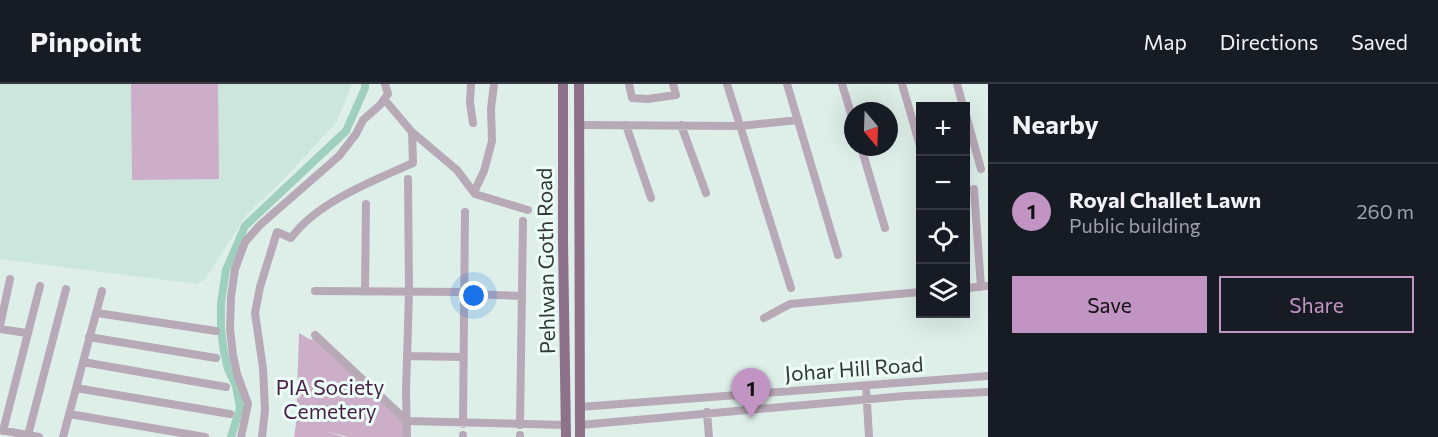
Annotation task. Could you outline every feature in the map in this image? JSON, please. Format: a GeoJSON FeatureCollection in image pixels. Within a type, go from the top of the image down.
{"type":"FeatureCollection","features":[{"type":"Feature","properties":{"kind":"main road","name":"Pehlwan Goth Road"},"geometry":{"type":"LineString","coordinates":[[563,84],[565,431]]}},
{"type":"Feature","properties":{"kind":"main road","name":"Pehlwan Goth Road"},"geometry":{"type":"LineString","coordinates":[[579,84],[580,437]]}},
{"type":"Feature","properties":{"kind":"main road"},"geometry":{"type":"LineString","coordinates":[[563,112],[579,112]]}},
{"type":"Feature","properties":{"kind":"main road"},"geometry":{"type":"LineString","coordinates":[[566,359],[581,359]]}},
{"type":"Feature","properties":{"kind":"street"},"geometry":{"type":"LineString","coordinates":[[241,437],[248,404],[237,374],[230,329],[235,269],[246,242],[280,206],[339,156],[356,134],[363,120],[388,94],[385,84]]}},
{"type":"Feature","properties":{"kind":"street"},"geometry":{"type":"LineString","coordinates":[[471,84],[470,103],[473,123]]}},
{"type":"Feature","properties":{"kind":"street"},"geometry":{"type":"LineString","coordinates":[[474,192],[484,171],[492,141],[491,109],[494,84]]}},
{"type":"Feature","properties":{"kind":"street"},"geometry":{"type":"LineString","coordinates":[[629,84],[632,98],[647,99],[676,95],[673,84]]}},
{"type":"Feature","properties":{"kind":"street"},"geometry":{"type":"LineString","coordinates":[[727,84],[791,288]]}},
{"type":"Feature","properties":{"kind":"street"},"geometry":{"type":"LineString","coordinates":[[787,84],[838,255]]}},
{"type":"Feature","properties":{"kind":"street"},"geometry":{"type":"LineString","coordinates":[[842,84],[848,102]]}},
{"type":"Feature","properties":{"kind":"street"},"geometry":{"type":"LineString","coordinates":[[902,84],[916,130]]}},
{"type":"Feature","properties":{"kind":"street"},"geometry":{"type":"LineString","coordinates":[[957,84],[962,102]]}},
{"type":"Feature","properties":{"kind":"street"},"geometry":{"type":"LineString","coordinates":[[384,99],[412,132],[457,170],[475,194],[528,210]]}},
{"type":"Feature","properties":{"kind":"street"},"geometry":{"type":"LineString","coordinates":[[580,125],[740,126],[798,120]]}},
{"type":"Feature","properties":{"kind":"street"},"geometry":{"type":"LineString","coordinates":[[626,125],[651,198]]}},
{"type":"Feature","properties":{"kind":"street"},"geometry":{"type":"LineString","coordinates":[[681,125],[706,194]]}},
{"type":"Feature","properties":{"kind":"street"},"geometry":{"type":"LineString","coordinates":[[970,129],[981,169]]}},
{"type":"Feature","properties":{"kind":"street"},"geometry":{"type":"LineString","coordinates":[[262,437],[265,410],[263,368],[255,313],[260,287],[277,232],[291,238],[297,230],[330,204],[412,163],[412,132]]}},
{"type":"Feature","properties":{"kind":"street"},"geometry":{"type":"LineString","coordinates":[[864,156],[885,228]]}},
{"type":"Feature","properties":{"kind":"street"},"geometry":{"type":"LineString","coordinates":[[407,437],[408,179]]}},
{"type":"Feature","properties":{"kind":"street"},"geometry":{"type":"LineString","coordinates":[[970,288],[985,287],[974,189]]}},
{"type":"Feature","properties":{"kind":"street"},"geometry":{"type":"LineString","coordinates":[[365,292],[366,204]]}},
{"type":"Feature","properties":{"kind":"street"},"geometry":{"type":"LineString","coordinates":[[463,424],[465,212]]}},
{"type":"Feature","properties":{"kind":"street"},"geometry":{"type":"LineString","coordinates":[[520,425],[524,221]]}},
{"type":"Feature","properties":{"kind":"street"},"geometry":{"type":"LineString","coordinates":[[10,279],[0,328],[27,333]]}},
{"type":"Feature","properties":{"kind":"street"},"geometry":{"type":"LineString","coordinates":[[39,437],[1,430],[40,286]]}},
{"type":"Feature","properties":{"kind":"street"},"geometry":{"type":"LineString","coordinates":[[28,435],[66,289]]}},
{"type":"Feature","properties":{"kind":"street"},"geometry":{"type":"LineString","coordinates":[[63,437],[102,291]]}},
{"type":"Feature","properties":{"kind":"street"},"geometry":{"type":"LineString","coordinates":[[315,291],[522,296]]}},
{"type":"Feature","properties":{"kind":"street"},"geometry":{"type":"LineString","coordinates":[[764,318],[790,304],[916,292]]}},
{"type":"Feature","properties":{"kind":"street"},"geometry":{"type":"LineString","coordinates":[[97,313],[216,331]]}},
{"type":"Feature","properties":{"kind":"street"},"geometry":{"type":"LineString","coordinates":[[315,335],[407,421],[520,425],[565,431]]}},
{"type":"Feature","properties":{"kind":"street"},"geometry":{"type":"LineString","coordinates":[[89,337],[216,358]]}},
{"type":"Feature","properties":{"kind":"street"},"geometry":{"type":"LineString","coordinates":[[407,356],[463,357]]}},
{"type":"Feature","properties":{"kind":"street"},"geometry":{"type":"LineString","coordinates":[[83,362],[226,387]]}},
{"type":"Feature","properties":{"kind":"street","name":"Johar Hill Road"},"geometry":{"type":"LineString","coordinates":[[580,407],[988,376]]}},
{"type":"Feature","properties":{"kind":"street"},"geometry":{"type":"LineString","coordinates":[[866,386],[869,437]]}},
{"type":"Feature","properties":{"kind":"street"},"geometry":{"type":"LineString","coordinates":[[76,388],[230,414]]}},
{"type":"Feature","properties":{"kind":"street"},"geometry":{"type":"LineString","coordinates":[[580,425],[867,399],[988,392]]}},
{"type":"Feature","properties":{"kind":"street"},"geometry":{"type":"LineString","coordinates":[[707,412],[709,437]]}},
{"type":"Feature","properties":{"kind":"street"},"geometry":{"type":"LineString","coordinates":[[69,414],[205,437]]}},
{"type":"Feature","properties":{"kind":"shaded area"},"geometry":{"type":"Polygon","coordinates":[[[0,84],[352,84],[336,123],[282,181],[247,214],[206,278],[197,284],[0,259],[0,84]]]}},
{"type":"Feature","properties":{"kind":"green space"},"geometry":{"type":"Polygon","coordinates":[[[131,84],[218,84],[219,179],[132,180],[131,84]]]}},
{"type":"Feature","properties":{"kind":"green space","name":"PIA Society Cemetery"},"geometry":{"type":"Polygon","coordinates":[[[299,333],[311,340],[314,338],[408,422],[406,437],[348,437],[324,431],[344,437],[294,437],[299,333]]]}},
{"type":"Feature","properties":{"kind":"waterway"},"geometry":{"type":"LineString","coordinates":[[231,437],[240,408],[236,386],[228,369],[221,329],[221,303],[226,270],[245,226],[346,131],[365,84]]}},
{"type":"Feature","properties":{"kind":"place","name":"Royal Challet Lawn"},"geometry":{"type":"Point","coordinates":[751,418]}}]}
